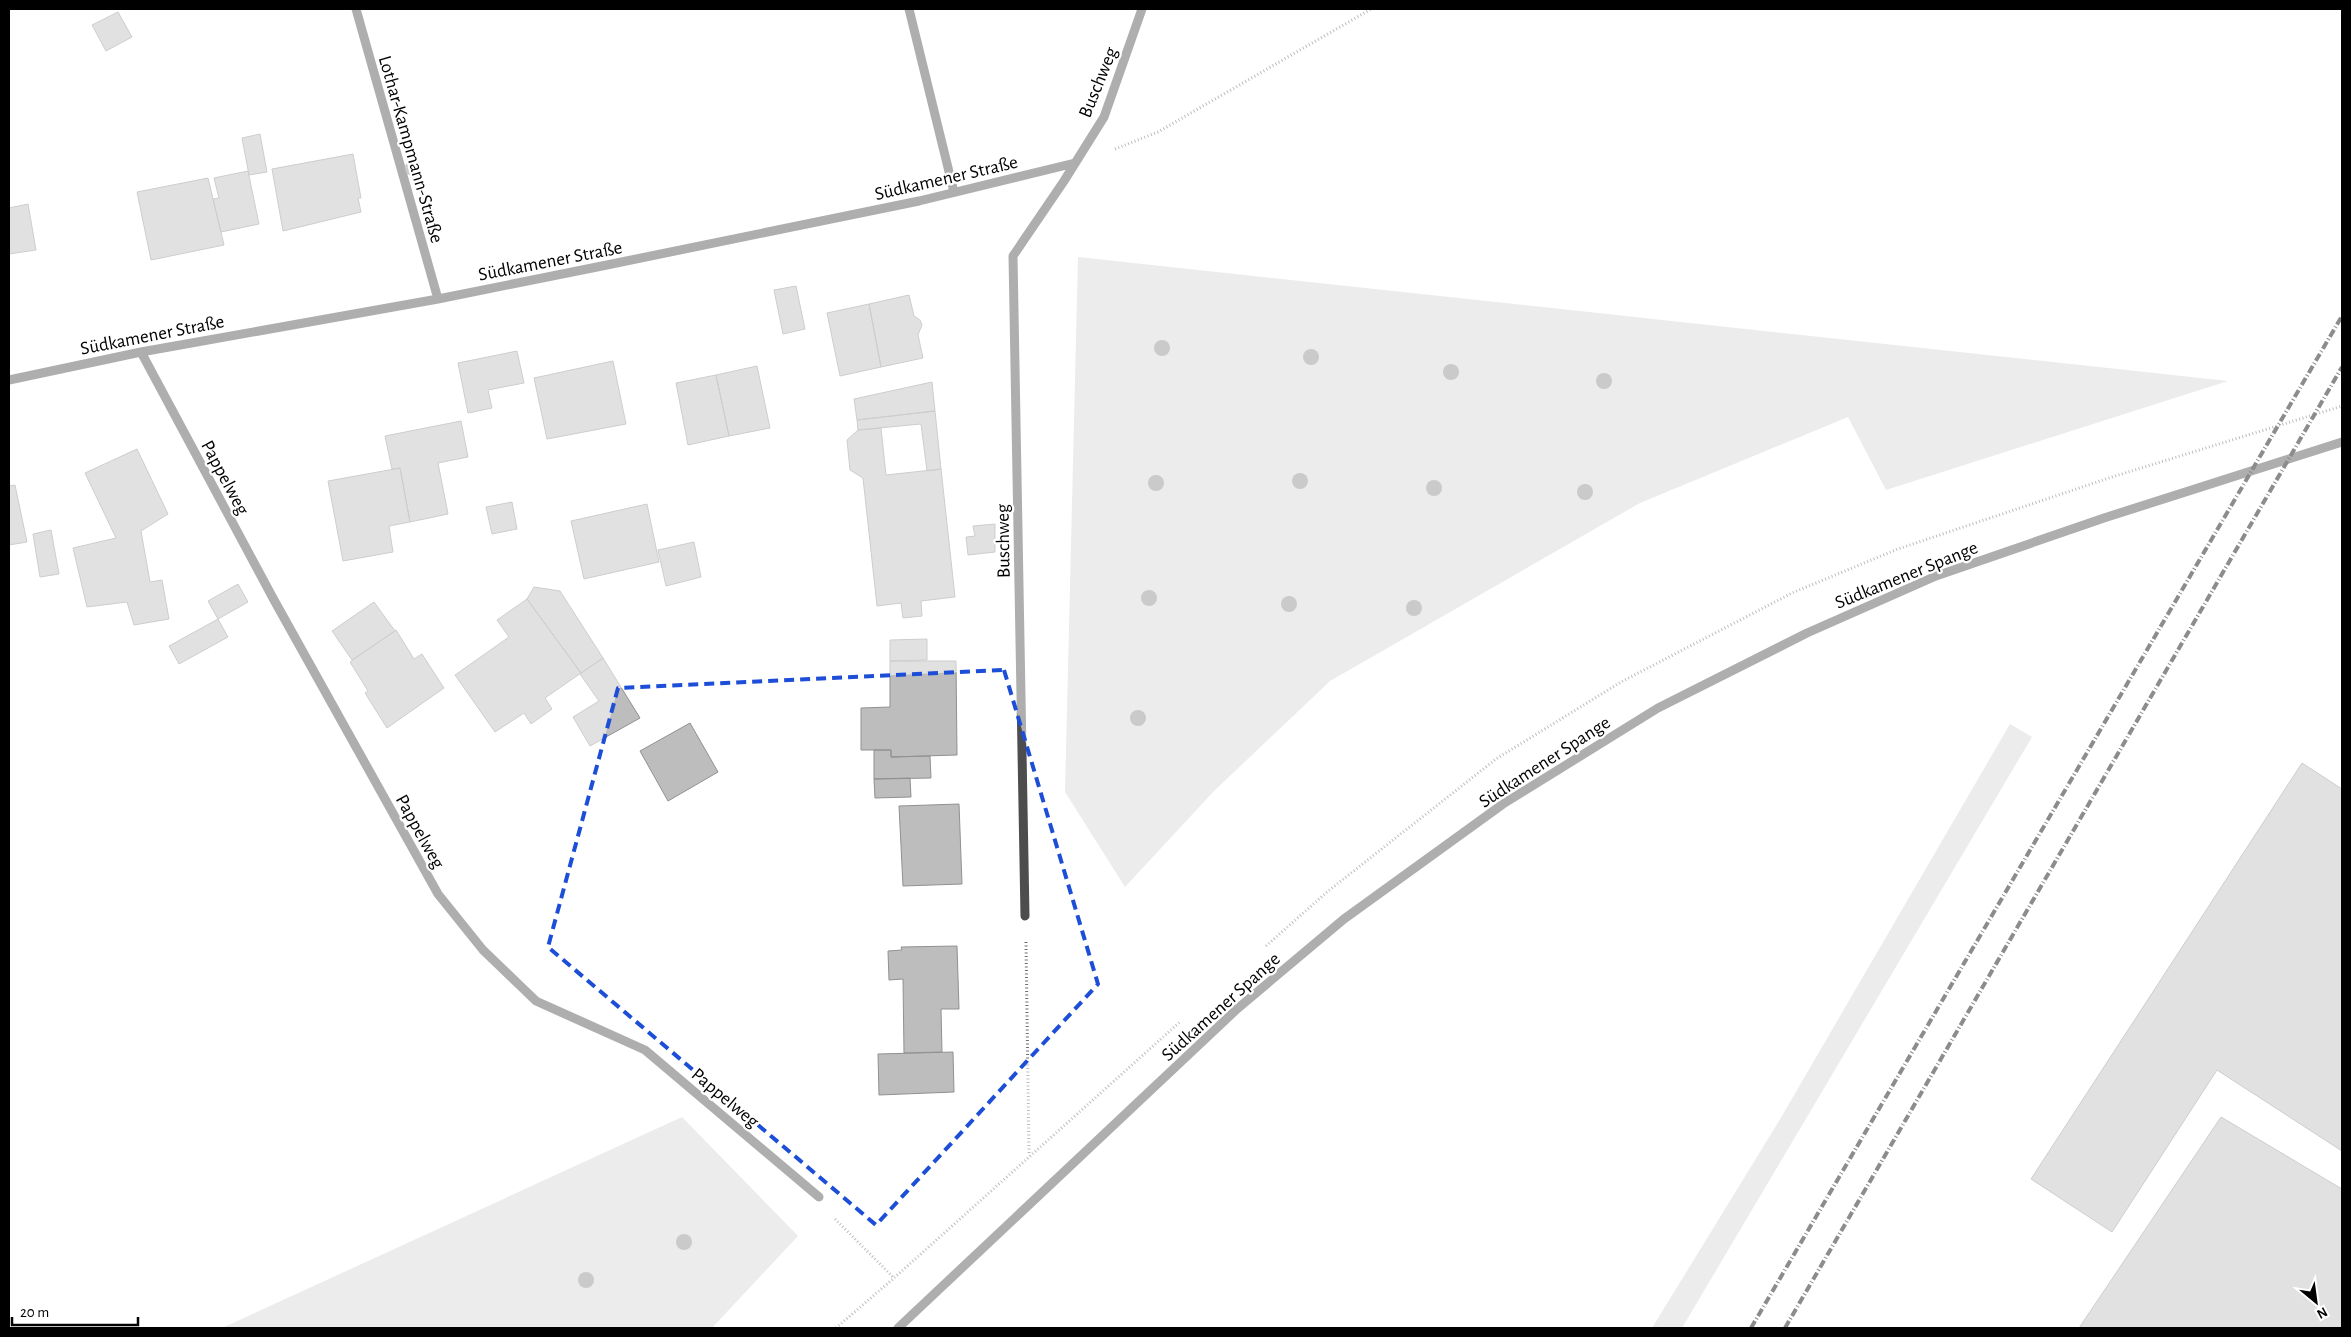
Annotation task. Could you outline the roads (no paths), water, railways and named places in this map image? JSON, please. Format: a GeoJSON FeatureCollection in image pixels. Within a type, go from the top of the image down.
{"type":"FeatureCollection","features":[{"type":"Feature","properties":{"kind":"street","name":"Lothar-Kampmann-Straße"},"geometry":{"type":"LineString","coordinates":[[356,9],[438,299]]}},
{"type":"Feature","properties":{"kind":"street"},"geometry":{"type":"LineString","coordinates":[[909,9],[954,192]]}},
{"type":"Feature","properties":{"kind":"street","name":"Buschweg"},"geometry":{"type":"LineString","coordinates":[[1025,916],[1013,256],[1064,181],[1104,117],[1142,9]]}},
{"type":"Feature","properties":{"kind":"street","name":"Südkamener Straße"},"geometry":{"type":"LineString","coordinates":[[9,380],[141,352],[438,299],[954,192],[1075,163]]}},
{"type":"Feature","properties":{"kind":"street","name":"Pappelweg"},"geometry":{"type":"LineString","coordinates":[[141,352],[274,600],[443,901],[483,950],[536,1001],[645,1050],[819,1197]]}},
{"type":"Feature","properties":{"kind":"street","name":"Südkamener Spange"},"geometry":{"type":"LineString","coordinates":[[898,1328],[1237,1009],[1344,920],[1503,804],[1658,708],[1806,633],[1936,576],[2104,518],[2342,442]]}},
{"type":"Feature","properties":{"kind":"railway"},"geometry":{"type":"LineString","coordinates":[[1751,1328],[2342,316]]}},
{"type":"Feature","properties":{"kind":"railway"},"geometry":{"type":"LineString","coordinates":[[1785,1328],[2342,367]]}}]}
